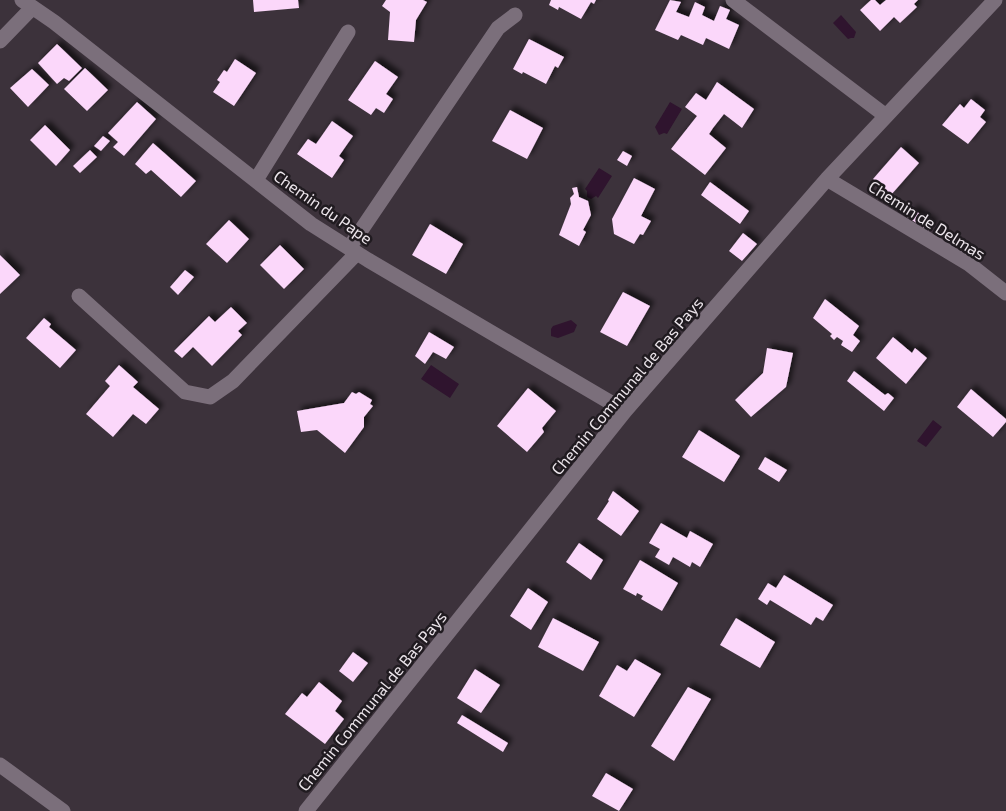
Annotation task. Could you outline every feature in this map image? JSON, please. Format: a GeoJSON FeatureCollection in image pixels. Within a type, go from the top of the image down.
{"type":"FeatureCollection","features":[{"type":"Feature","properties":{"kind":"street"},"geometry":{"type":"LineString","coordinates":[[733,0],[886,116]]}},
{"type":"Feature","properties":{"kind":"street","name":"Chemin Communal de Bas Pays"},"geometry":{"type":"LineString","coordinates":[[306,811],[625,411],[827,179],[995,0]]}},
{"type":"Feature","properties":{"kind":"street"},"geometry":{"type":"LineString","coordinates":[[0,41],[27,4]]}},
{"type":"Feature","properties":{"kind":"street","name":"Chemin du Pape"},"geometry":{"type":"LineString","coordinates":[[27,4],[54,22],[312,224],[353,251],[625,411]]}},
{"type":"Feature","properties":{"kind":"street"},"geometry":{"type":"LineString","coordinates":[[79,296],[185,392],[210,397],[233,381],[353,251],[498,28],[515,16]]}},
{"type":"Feature","properties":{"kind":"street"},"geometry":{"type":"LineString","coordinates":[[256,180],[348,32]]}},
{"type":"Feature","properties":{"kind":"street","name":"Chemin de Delmas"},"geometry":{"type":"LineString","coordinates":[[827,179],[969,264],[1006,293]]}},
{"type":"Feature","properties":{"kind":"street"},"geometry":{"type":"LineString","coordinates":[[0,765],[63,811]]}},
{"type":"Feature","properties":{"kind":"shaded area"},"geometry":{"type":"Polygon","coordinates":[[[841,15],[856,32],[854,38],[848,39],[833,23],[841,15]]]}},
{"type":"Feature","properties":{"kind":"shaded area"},"geometry":{"type":"Polygon","coordinates":[[[670,102],[682,109],[667,134],[659,135],[655,127],[670,102]]]}},
{"type":"Feature","properties":{"kind":"shaded area"},"geometry":{"type":"Polygon","coordinates":[[[599,168],[612,176],[598,198],[596,196],[591,199],[587,197],[585,189],[599,168]]]}},
{"type":"Feature","properties":{"kind":"shaded area"},"geometry":{"type":"Polygon","coordinates":[[[571,320],[577,325],[574,332],[558,338],[551,336],[553,326],[571,320]]]}},
{"type":"Feature","properties":{"kind":"shaded area"},"geometry":{"type":"Polygon","coordinates":[[[431,365],[459,384],[450,398],[421,379],[431,365]]]}},
{"type":"Feature","properties":{"kind":"shaded area"},"geometry":{"type":"Polygon","coordinates":[[[933,420],[942,427],[926,447],[917,441],[933,420]]]}},
{"type":"Feature","properties":{"kind":"building"},"geometry":{"type":"Polygon","coordinates":[[[253,0],[298,0],[299,8],[254,12],[253,0]]]}},
{"type":"Feature","properties":{"kind":"building"},"geometry":{"type":"Polygon","coordinates":[[[386,0],[423,0],[427,2],[416,20],[414,42],[388,40],[390,12],[382,6],[386,0]]]}},
{"type":"Feature","properties":{"kind":"building"},"geometry":{"type":"Polygon","coordinates":[[[551,0],[596,0],[594,4],[591,2],[581,19],[559,7],[558,10],[549,5],[551,0]]]}},
{"type":"Feature","properties":{"kind":"building"},"geometry":{"type":"Polygon","coordinates":[[[670,0],[681,2],[676,12],[689,17],[695,2],[705,7],[702,15],[714,21],[720,6],[730,10],[726,19],[739,25],[729,49],[706,38],[703,45],[681,35],[678,40],[655,30],[670,0]]]}},
{"type":"Feature","properties":{"kind":"building"},"geometry":{"type":"Polygon","coordinates":[[[871,0],[875,0],[880,5],[886,0],[918,0],[914,4],[917,7],[900,23],[894,17],[880,31],[860,10],[871,0]]]}},
{"type":"Feature","properties":{"kind":"building"},"geometry":{"type":"Polygon","coordinates":[[[529,39],[564,57],[558,68],[555,66],[546,84],[513,69],[529,39]]]}},
{"type":"Feature","properties":{"kind":"building"},"geometry":{"type":"Polygon","coordinates":[[[57,44],[82,68],[69,81],[64,78],[57,84],[38,63],[57,44]]]}},
{"type":"Feature","properties":{"kind":"building"},"geometry":{"type":"Polygon","coordinates":[[[235,59],[256,73],[234,106],[213,92],[220,82],[217,80],[224,70],[227,72],[235,59]]]}},
{"type":"Feature","properties":{"kind":"building"},"geometry":{"type":"Polygon","coordinates":[[[375,61],[398,77],[386,94],[393,99],[384,113],[376,108],[371,115],[348,100],[375,61]]]}},
{"type":"Feature","properties":{"kind":"building"},"geometry":{"type":"Polygon","coordinates":[[[85,68],[108,90],[87,111],[64,89],[85,68]]]}},
{"type":"Feature","properties":{"kind":"building"},"geometry":{"type":"Polygon","coordinates":[[[32,69],[49,85],[28,107],[10,88],[32,69]]]}},
{"type":"Feature","properties":{"kind":"building"},"geometry":{"type":"Polygon","coordinates":[[[717,82],[754,109],[742,128],[724,114],[713,128],[709,134],[726,148],[705,175],[671,149],[697,116],[685,107],[696,93],[706,100],[717,82]]]}},
{"type":"Feature","properties":{"kind":"building"},"geometry":{"type":"Polygon","coordinates":[[[971,99],[985,110],[980,117],[986,122],[968,144],[942,125],[960,104],[964,108],[971,99]]]}},
{"type":"Feature","properties":{"kind":"building"},"geometry":{"type":"Polygon","coordinates":[[[137,102],[156,119],[124,156],[113,147],[118,142],[108,133],[137,102]]]}},
{"type":"Feature","properties":{"kind":"building"},"geometry":{"type":"Polygon","coordinates":[[[510,110],[543,128],[527,159],[492,141],[510,110]]]}},
{"type":"Feature","properties":{"kind":"building"},"geometry":{"type":"Polygon","coordinates":[[[332,121],[353,136],[339,156],[344,160],[332,178],[297,154],[308,139],[316,144],[332,121]]]}},
{"type":"Feature","properties":{"kind":"building"},"geometry":{"type":"Polygon","coordinates":[[[45,125],[70,150],[56,166],[30,140],[45,125]]]}},
{"type":"Feature","properties":{"kind":"building"},"geometry":{"type":"Polygon","coordinates":[[[103,136],[110,141],[101,151],[94,146],[103,136]]]}},
{"type":"Feature","properties":{"kind":"building"},"geometry":{"type":"Polygon","coordinates":[[[153,143],[196,181],[181,197],[151,170],[146,174],[135,164],[153,143]]]}},
{"type":"Feature","properties":{"kind":"building"},"geometry":{"type":"Polygon","coordinates":[[[901,147],[919,163],[891,195],[873,179],[901,147]]]}},
{"type":"Feature","properties":{"kind":"building"},"geometry":{"type":"Polygon","coordinates":[[[90,150],[97,157],[80,173],[73,166],[90,150]]]}},
{"type":"Feature","properties":{"kind":"building"},"geometry":{"type":"Polygon","coordinates":[[[623,151],[632,156],[627,166],[617,160],[623,151]]]}},
{"type":"Feature","properties":{"kind":"building"},"geometry":{"type":"Polygon","coordinates":[[[634,178],[655,189],[641,216],[651,221],[643,235],[640,234],[634,244],[614,234],[612,219],[634,178]]]}},
{"type":"Feature","properties":{"kind":"building"},"geometry":{"type":"Polygon","coordinates":[[[710,182],[749,211],[740,224],[701,195],[710,182]]]}},
{"type":"Feature","properties":{"kind":"building"},"geometry":{"type":"Polygon","coordinates":[[[577,187],[579,197],[588,201],[591,215],[583,230],[586,232],[579,246],[559,235],[571,204],[570,198],[574,194],[572,188],[577,187]]]}},
{"type":"Feature","properties":{"kind":"building"},"geometry":{"type":"Polygon","coordinates":[[[913,209],[934,224],[929,231],[907,217],[913,209]]]}},
{"type":"Feature","properties":{"kind":"building"},"geometry":{"type":"Polygon","coordinates":[[[229,220],[249,239],[227,263],[206,244],[229,220]]]}},
{"type":"Feature","properties":{"kind":"building"},"geometry":{"type":"Polygon","coordinates":[[[430,224],[463,244],[446,274],[412,255],[430,224]]]}},
{"type":"Feature","properties":{"kind":"building"},"geometry":{"type":"Polygon","coordinates":[[[743,233],[757,244],[742,261],[729,251],[743,233]]]}},
{"type":"Feature","properties":{"kind":"building"},"geometry":{"type":"Polygon","coordinates":[[[280,245],[304,269],[284,289],[260,265],[280,245]]]}},
{"type":"Feature","properties":{"kind":"building"},"geometry":{"type":"Polygon","coordinates":[[[0,255],[20,275],[0,294],[0,255]]]}},
{"type":"Feature","properties":{"kind":"building"},"geometry":{"type":"Polygon","coordinates":[[[185,270],[194,277],[178,295],[170,287],[185,270]]]}},
{"type":"Feature","properties":{"kind":"building"},"geometry":{"type":"Polygon","coordinates":[[[623,292],[650,306],[627,346],[600,332],[623,292]]]}},
{"type":"Feature","properties":{"kind":"building"},"geometry":{"type":"Polygon","coordinates":[[[825,299],[859,326],[853,335],[860,341],[852,352],[841,345],[843,341],[837,337],[834,340],[830,336],[832,334],[813,318],[825,299]]]}},
{"type":"Feature","properties":{"kind":"building"},"geometry":{"type":"Polygon","coordinates":[[[231,307],[247,323],[238,331],[242,335],[212,366],[193,347],[182,358],[174,351],[209,316],[215,322],[231,307]]]}},
{"type":"Feature","properties":{"kind":"building"},"geometry":{"type":"Polygon","coordinates":[[[44,318],[51,324],[49,327],[76,350],[60,368],[26,338],[44,318]]]}},
{"type":"Feature","properties":{"kind":"building"},"geometry":{"type":"Polygon","coordinates":[[[429,332],[454,347],[446,359],[433,352],[425,364],[415,356],[429,332]]]}},
{"type":"Feature","properties":{"kind":"building"},"geometry":{"type":"Polygon","coordinates":[[[893,337],[912,353],[915,348],[927,358],[906,384],[876,358],[893,337]]]}},
{"type":"Feature","properties":{"kind":"building"},"geometry":{"type":"Polygon","coordinates":[[[767,348],[793,353],[786,387],[751,417],[735,400],[763,373],[767,348]]]}},
{"type":"Feature","properties":{"kind":"building"},"geometry":{"type":"Polygon","coordinates":[[[119,365],[138,382],[133,387],[159,409],[146,424],[133,414],[113,437],[86,414],[110,386],[105,381],[119,365]]]}},
{"type":"Feature","properties":{"kind":"building"},"geometry":{"type":"Polygon","coordinates":[[[854,371],[885,395],[888,393],[894,398],[884,411],[847,381],[854,371]]]}},
{"type":"Feature","properties":{"kind":"building"},"geometry":{"type":"Polygon","coordinates":[[[528,388],[556,411],[542,428],[544,432],[527,452],[497,426],[528,388]]]}},
{"type":"Feature","properties":{"kind":"building"},"geometry":{"type":"Polygon","coordinates":[[[971,389],[1006,419],[1006,422],[993,437],[957,407],[971,389]]]}},
{"type":"Feature","properties":{"kind":"building"},"geometry":{"type":"Polygon","coordinates":[[[352,392],[356,394],[359,392],[372,400],[370,404],[373,406],[364,417],[364,427],[345,453],[317,430],[301,432],[297,411],[344,403],[352,392]]]}},
{"type":"Feature","properties":{"kind":"building"},"geometry":{"type":"Polygon","coordinates":[[[699,430],[740,456],[724,482],[682,457],[699,430]]]}},
{"type":"Feature","properties":{"kind":"building"},"geometry":{"type":"Polygon","coordinates":[[[765,457],[787,470],[779,482],[758,469],[765,457]]]}},
{"type":"Feature","properties":{"kind":"building"},"geometry":{"type":"Polygon","coordinates":[[[613,491],[639,511],[621,536],[597,519],[613,491]]]}},
{"type":"Feature","properties":{"kind":"building"},"geometry":{"type":"Polygon","coordinates":[[[661,523],[687,538],[690,531],[713,544],[700,567],[692,562],[690,567],[673,557],[669,565],[655,557],[660,549],[649,543],[661,523]]]}},
{"type":"Feature","properties":{"kind":"building"},"geometry":{"type":"Polygon","coordinates":[[[579,543],[603,560],[591,580],[566,562],[579,543]]]}},
{"type":"Feature","properties":{"kind":"building"},"geometry":{"type":"Polygon","coordinates":[[[640,560],[678,583],[662,611],[641,599],[643,596],[637,593],[636,596],[623,589],[640,560]]]}},
{"type":"Feature","properties":{"kind":"building"},"geometry":{"type":"Polygon","coordinates":[[[784,575],[833,605],[823,621],[816,617],[811,625],[770,600],[767,605],[758,599],[768,583],[776,588],[784,575]]]}},
{"type":"Feature","properties":{"kind":"building"},"geometry":{"type":"Polygon","coordinates":[[[528,588],[548,602],[531,630],[510,616],[528,588]]]}},
{"type":"Feature","properties":{"kind":"building"},"geometry":{"type":"Polygon","coordinates":[[[553,618],[599,642],[583,671],[538,647],[553,618]]]}},
{"type":"Feature","properties":{"kind":"building"},"geometry":{"type":"Polygon","coordinates":[[[736,618],[775,642],[760,668],[720,645],[736,618]]]}},
{"type":"Feature","properties":{"kind":"building"},"geometry":{"type":"Polygon","coordinates":[[[353,652],[368,663],[353,682],[339,671],[353,652]]]}},
{"type":"Feature","properties":{"kind":"building"},"geometry":{"type":"Polygon","coordinates":[[[635,659],[661,674],[634,717],[599,696],[617,665],[627,671],[635,659]]]}},
{"type":"Feature","properties":{"kind":"building"},"geometry":{"type":"Polygon","coordinates":[[[475,669],[500,685],[481,713],[457,698],[475,669]]]}},
{"type":"Feature","properties":{"kind":"building"},"geometry":{"type":"Polygon","coordinates":[[[319,682],[342,701],[335,711],[344,719],[325,744],[285,714],[302,693],[307,697],[319,682]]]}},
{"type":"Feature","properties":{"kind":"building"},"geometry":{"type":"Polygon","coordinates":[[[688,687],[711,699],[674,761],[651,746],[688,687]]]}},
{"type":"Feature","properties":{"kind":"building"},"geometry":{"type":"Polygon","coordinates":[[[462,715],[508,743],[503,752],[457,723],[462,715]]]}},
{"type":"Feature","properties":{"kind":"building"},"geometry":{"type":"Polygon","coordinates":[[[606,773],[633,789],[619,811],[592,796],[606,773]]]}}]}
